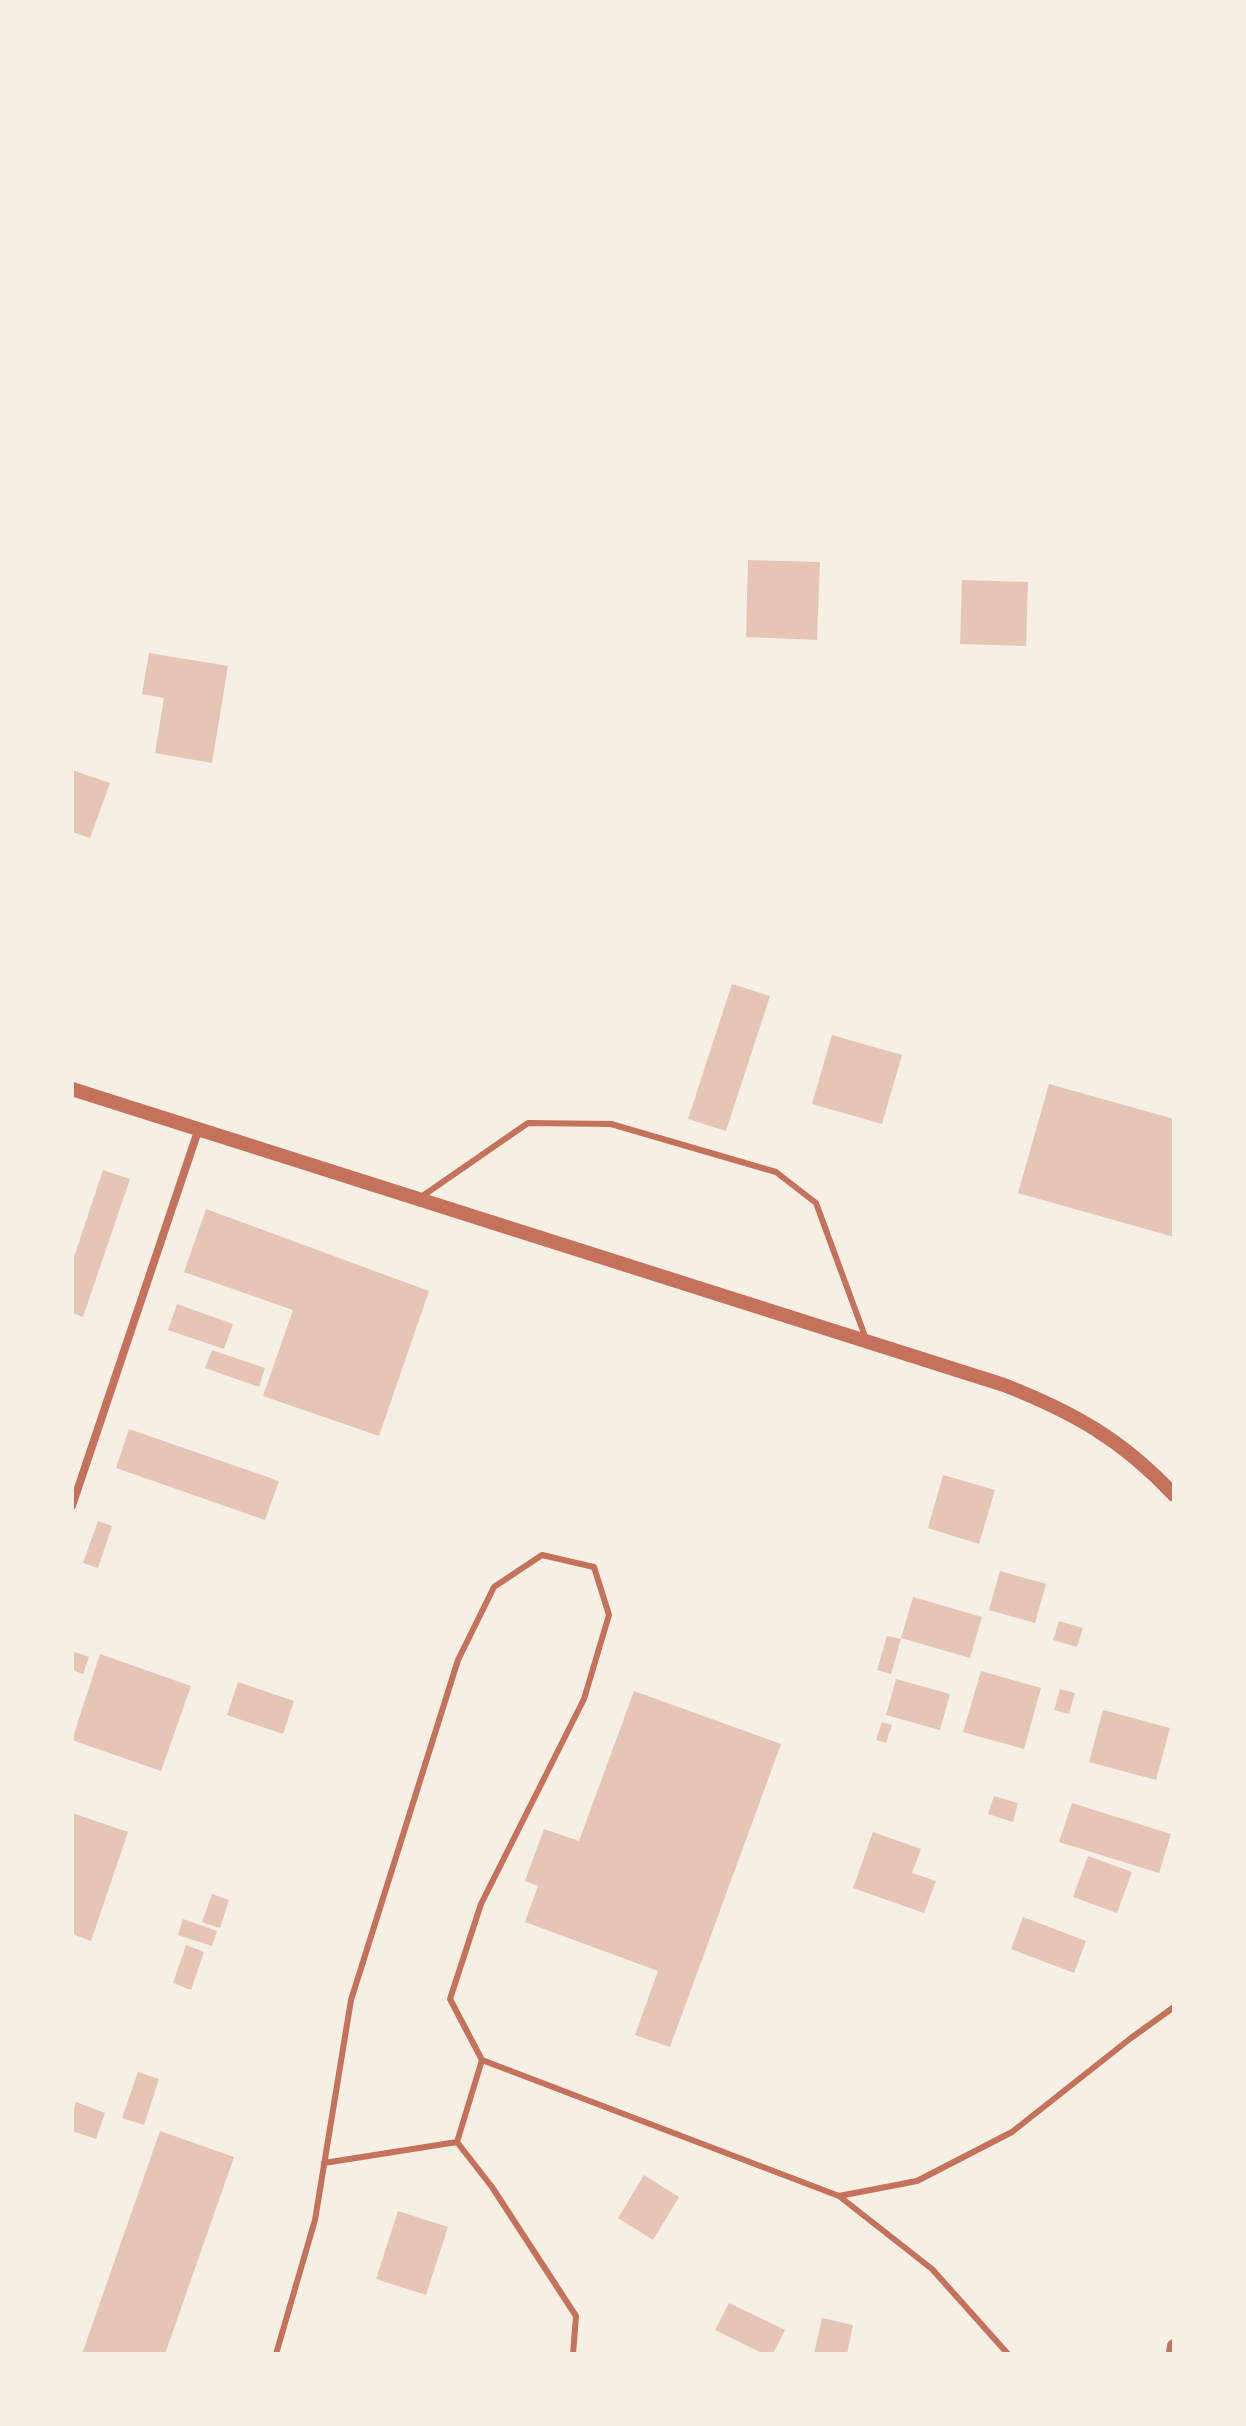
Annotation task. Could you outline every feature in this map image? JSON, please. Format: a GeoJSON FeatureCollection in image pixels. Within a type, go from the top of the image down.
{"type":"FeatureCollection","features":[{"type":"Feature","properties":{"kind":"street"},"geometry":{"type":"LineString","coordinates":[[72,1089],[416,1200],[866,1339],[1054,1404],[1128,1450],[1174,1495]]}},
{"type":"Feature","properties":{"kind":"street"},"geometry":{"type":"LineString","coordinates":[[72,1506],[198,1131]]}},
{"type":"Feature","properties":{"kind":"street"},"geometry":{"type":"LineString","coordinates":[[1173,2354],[1174,2346]]}},
{"type":"Feature","properties":{"kind":"lane"},"geometry":{"type":"LineString","coordinates":[[416,1200],[528,1123],[611,1124],[776,1172],[816,1203],[866,1339]]}},
{"type":"Feature","properties":{"kind":"lane"},"geometry":{"type":"LineString","coordinates":[[276,2354],[315,2220],[351,2000],[458,1660],[494,1587],[542,1555],[594,1567],[609,1615],[584,1699],[481,1904],[450,1999],[482,2060],[839,2196],[932,2269],[1008,2354]]}},
{"type":"Feature","properties":{"kind":"lane"},"geometry":{"type":"LineString","coordinates":[[839,2196],[917,2181],[1012,2132],[1174,2007]]}},
{"type":"Feature","properties":{"kind":"lane"},"geometry":{"type":"LineString","coordinates":[[457,2142],[482,2060]]}},
{"type":"Feature","properties":{"kind":"lane"},"geometry":{"type":"LineString","coordinates":[[324,2163],[457,2142]]}},
{"type":"Feature","properties":{"kind":"lane"},"geometry":{"type":"LineString","coordinates":[[457,2142],[492,2187],[576,2316],[573,2354]]}},
{"type":"Feature","properties":{"kind":"building"},"geometry":{"type":"Polygon","coordinates":[[[748,560],[820,562],[817,640],[746,637],[748,560]]]}},
{"type":"Feature","properties":{"kind":"building"},"geometry":{"type":"Polygon","coordinates":[[[962,580],[1028,582],[1026,646],[960,644],[962,580]]]}},
{"type":"Feature","properties":{"kind":"building"},"geometry":{"type":"Polygon","coordinates":[[[149,653],[228,666],[212,763],[155,753],[164,698],[142,694],[149,653]]]}},
{"type":"Feature","properties":{"kind":"building"},"geometry":{"type":"Polygon","coordinates":[[[72,770],[110,783],[90,838],[72,832],[72,770]]]}},
{"type":"Feature","properties":{"kind":"building"},"geometry":{"type":"Polygon","coordinates":[[[732,984],[770,996],[726,1131],[688,1119],[732,984]]]}},
{"type":"Feature","properties":{"kind":"building"},"geometry":{"type":"Polygon","coordinates":[[[832,1035],[902,1055],[882,1124],[812,1104],[832,1035]]]}},
{"type":"Feature","properties":{"kind":"building"},"geometry":{"type":"Polygon","coordinates":[[[1049,1084],[1174,1119],[1174,1237],[1018,1193],[1049,1084]]]}},
{"type":"Feature","properties":{"kind":"building"},"geometry":{"type":"Polygon","coordinates":[[[103,1170],[130,1179],[83,1317],[72,1313],[72,1263],[103,1170]]]}},
{"type":"Feature","properties":{"kind":"building"},"geometry":{"type":"Polygon","coordinates":[[[206,1209],[429,1291],[379,1436],[263,1396],[293,1310],[184,1272],[206,1209]]]}},
{"type":"Feature","properties":{"kind":"building"},"geometry":{"type":"Polygon","coordinates":[[[177,1304],[233,1324],[224,1349],[168,1330],[177,1304]]]}},
{"type":"Feature","properties":{"kind":"building"},"geometry":{"type":"Polygon","coordinates":[[[212,1350],[265,1368],[259,1387],[205,1368],[212,1350]]]}},
{"type":"Feature","properties":{"kind":"building"},"geometry":{"type":"Polygon","coordinates":[[[129,1429],[279,1481],[265,1520],[116,1468],[129,1429]]]}},
{"type":"Feature","properties":{"kind":"building"},"geometry":{"type":"Polygon","coordinates":[[[943,1475],[995,1490],[979,1544],[928,1528],[943,1475]]]}},
{"type":"Feature","properties":{"kind":"building"},"geometry":{"type":"Polygon","coordinates":[[[98,1521],[112,1526],[98,1568],[83,1563],[98,1521]]]}},
{"type":"Feature","properties":{"kind":"building"},"geometry":{"type":"Polygon","coordinates":[[[1000,1571],[1046,1584],[1035,1623],[989,1610],[1000,1571]]]}},
{"type":"Feature","properties":{"kind":"building"},"geometry":{"type":"Polygon","coordinates":[[[913,1597],[982,1617],[970,1658],[901,1638],[913,1597]]]}},
{"type":"Feature","properties":{"kind":"building"},"geometry":{"type":"Polygon","coordinates":[[[1059,1621],[1083,1628],[1077,1647],[1053,1640],[1059,1621]]]}},
{"type":"Feature","properties":{"kind":"building"},"geometry":{"type":"Polygon","coordinates":[[[887,1636],[901,1639],[891,1674],[877,1670],[887,1636]]]}},
{"type":"Feature","properties":{"kind":"building"},"geometry":{"type":"Polygon","coordinates":[[[72,1651],[89,1657],[83,1674],[72,1670],[72,1651]]]}},
{"type":"Feature","properties":{"kind":"building"},"geometry":{"type":"Polygon","coordinates":[[[100,1654],[191,1686],[161,1771],[72,1740],[100,1654]]]}},
{"type":"Feature","properties":{"kind":"building"},"geometry":{"type":"Polygon","coordinates":[[[981,1671],[1041,1688],[1024,1749],[963,1732],[981,1671]]]}},
{"type":"Feature","properties":{"kind":"building"},"geometry":{"type":"Polygon","coordinates":[[[896,1679],[950,1694],[940,1730],[886,1715],[896,1679]]]}},
{"type":"Feature","properties":{"kind":"building"},"geometry":{"type":"Polygon","coordinates":[[[238,1682],[294,1701],[283,1734],[227,1715],[238,1682]]]}},
{"type":"Feature","properties":{"kind":"building"},"geometry":{"type":"Polygon","coordinates":[[[1060,1689],[1075,1693],[1069,1714],[1054,1710],[1060,1689]]]}},
{"type":"Feature","properties":{"kind":"building"},"geometry":{"type":"Polygon","coordinates":[[[634,1691],[781,1744],[670,2047],[635,2035],[658,1971],[525,1922],[538,1886],[525,1881],[544,1829],[579,1841],[634,1691]]]}},
{"type":"Feature","properties":{"kind":"building"},"geometry":{"type":"Polygon","coordinates":[[[1103,1710],[1170,1728],[1156,1780],[1089,1762],[1103,1710]]]}},
{"type":"Feature","properties":{"kind":"building"},"geometry":{"type":"Polygon","coordinates":[[[882,1722],[892,1725],[886,1743],[876,1740],[882,1722]]]}},
{"type":"Feature","properties":{"kind":"building"},"geometry":{"type":"Polygon","coordinates":[[[994,1796],[1018,1803],[1013,1822],[988,1814],[994,1796]]]}},
{"type":"Feature","properties":{"kind":"building"},"geometry":{"type":"Polygon","coordinates":[[[1072,1803],[1171,1834],[1159,1873],[1059,1842],[1072,1803]]]}},
{"type":"Feature","properties":{"kind":"building"},"geometry":{"type":"Polygon","coordinates":[[[72,1813],[128,1832],[91,1941],[72,1934],[72,1813]]]}},
{"type":"Feature","properties":{"kind":"building"},"geometry":{"type":"Polygon","coordinates":[[[873,1832],[921,1849],[912,1873],[936,1881],[924,1913],[853,1888],[873,1832]]]}},
{"type":"Feature","properties":{"kind":"building"},"geometry":{"type":"Polygon","coordinates":[[[1088,1856],[1132,1872],[1117,1913],[1073,1897],[1088,1856]]]}},
{"type":"Feature","properties":{"kind":"building"},"geometry":{"type":"Polygon","coordinates":[[[212,1894],[229,1900],[220,1928],[202,1922],[212,1894]]]}},
{"type":"Feature","properties":{"kind":"building"},"geometry":{"type":"Polygon","coordinates":[[[1023,1917],[1086,1941],[1074,1973],[1011,1949],[1023,1917]]]}},
{"type":"Feature","properties":{"kind":"building"},"geometry":{"type":"Polygon","coordinates":[[[183,1919],[217,1931],[212,1946],[178,1935],[183,1919]]]}},
{"type":"Feature","properties":{"kind":"building"},"geometry":{"type":"Polygon","coordinates":[[[186,1945],[204,1952],[191,1990],[173,1983],[186,1945]]]}},
{"type":"Feature","properties":{"kind":"building"},"geometry":{"type":"Polygon","coordinates":[[[138,2072],[159,2079],[144,2125],[122,2118],[138,2072]]]}},
{"type":"Feature","properties":{"kind":"building"},"geometry":{"type":"Polygon","coordinates":[[[76,2102],[105,2113],[96,2139],[72,2131],[76,2102]]]}},
{"type":"Feature","properties":{"kind":"building"},"geometry":{"type":"Polygon","coordinates":[[[160,2131],[234,2157],[165,2354],[82,2354],[160,2131]]]}},
{"type":"Feature","properties":{"kind":"building"},"geometry":{"type":"Polygon","coordinates":[[[644,2175],[679,2197],[653,2240],[618,2218],[644,2175]]]}},
{"type":"Feature","properties":{"kind":"building"},"geometry":{"type":"Polygon","coordinates":[[[398,2211],[448,2227],[426,2295],[376,2279],[398,2211]]]}},
{"type":"Feature","properties":{"kind":"building"},"geometry":{"type":"Polygon","coordinates":[[[729,2303],[785,2330],[773,2354],[764,2354],[715,2330],[729,2303]]]}},
{"type":"Feature","properties":{"kind":"building"},"geometry":{"type":"Polygon","coordinates":[[[822,2318],[853,2325],[847,2354],[814,2354],[822,2318]]]}}]}
